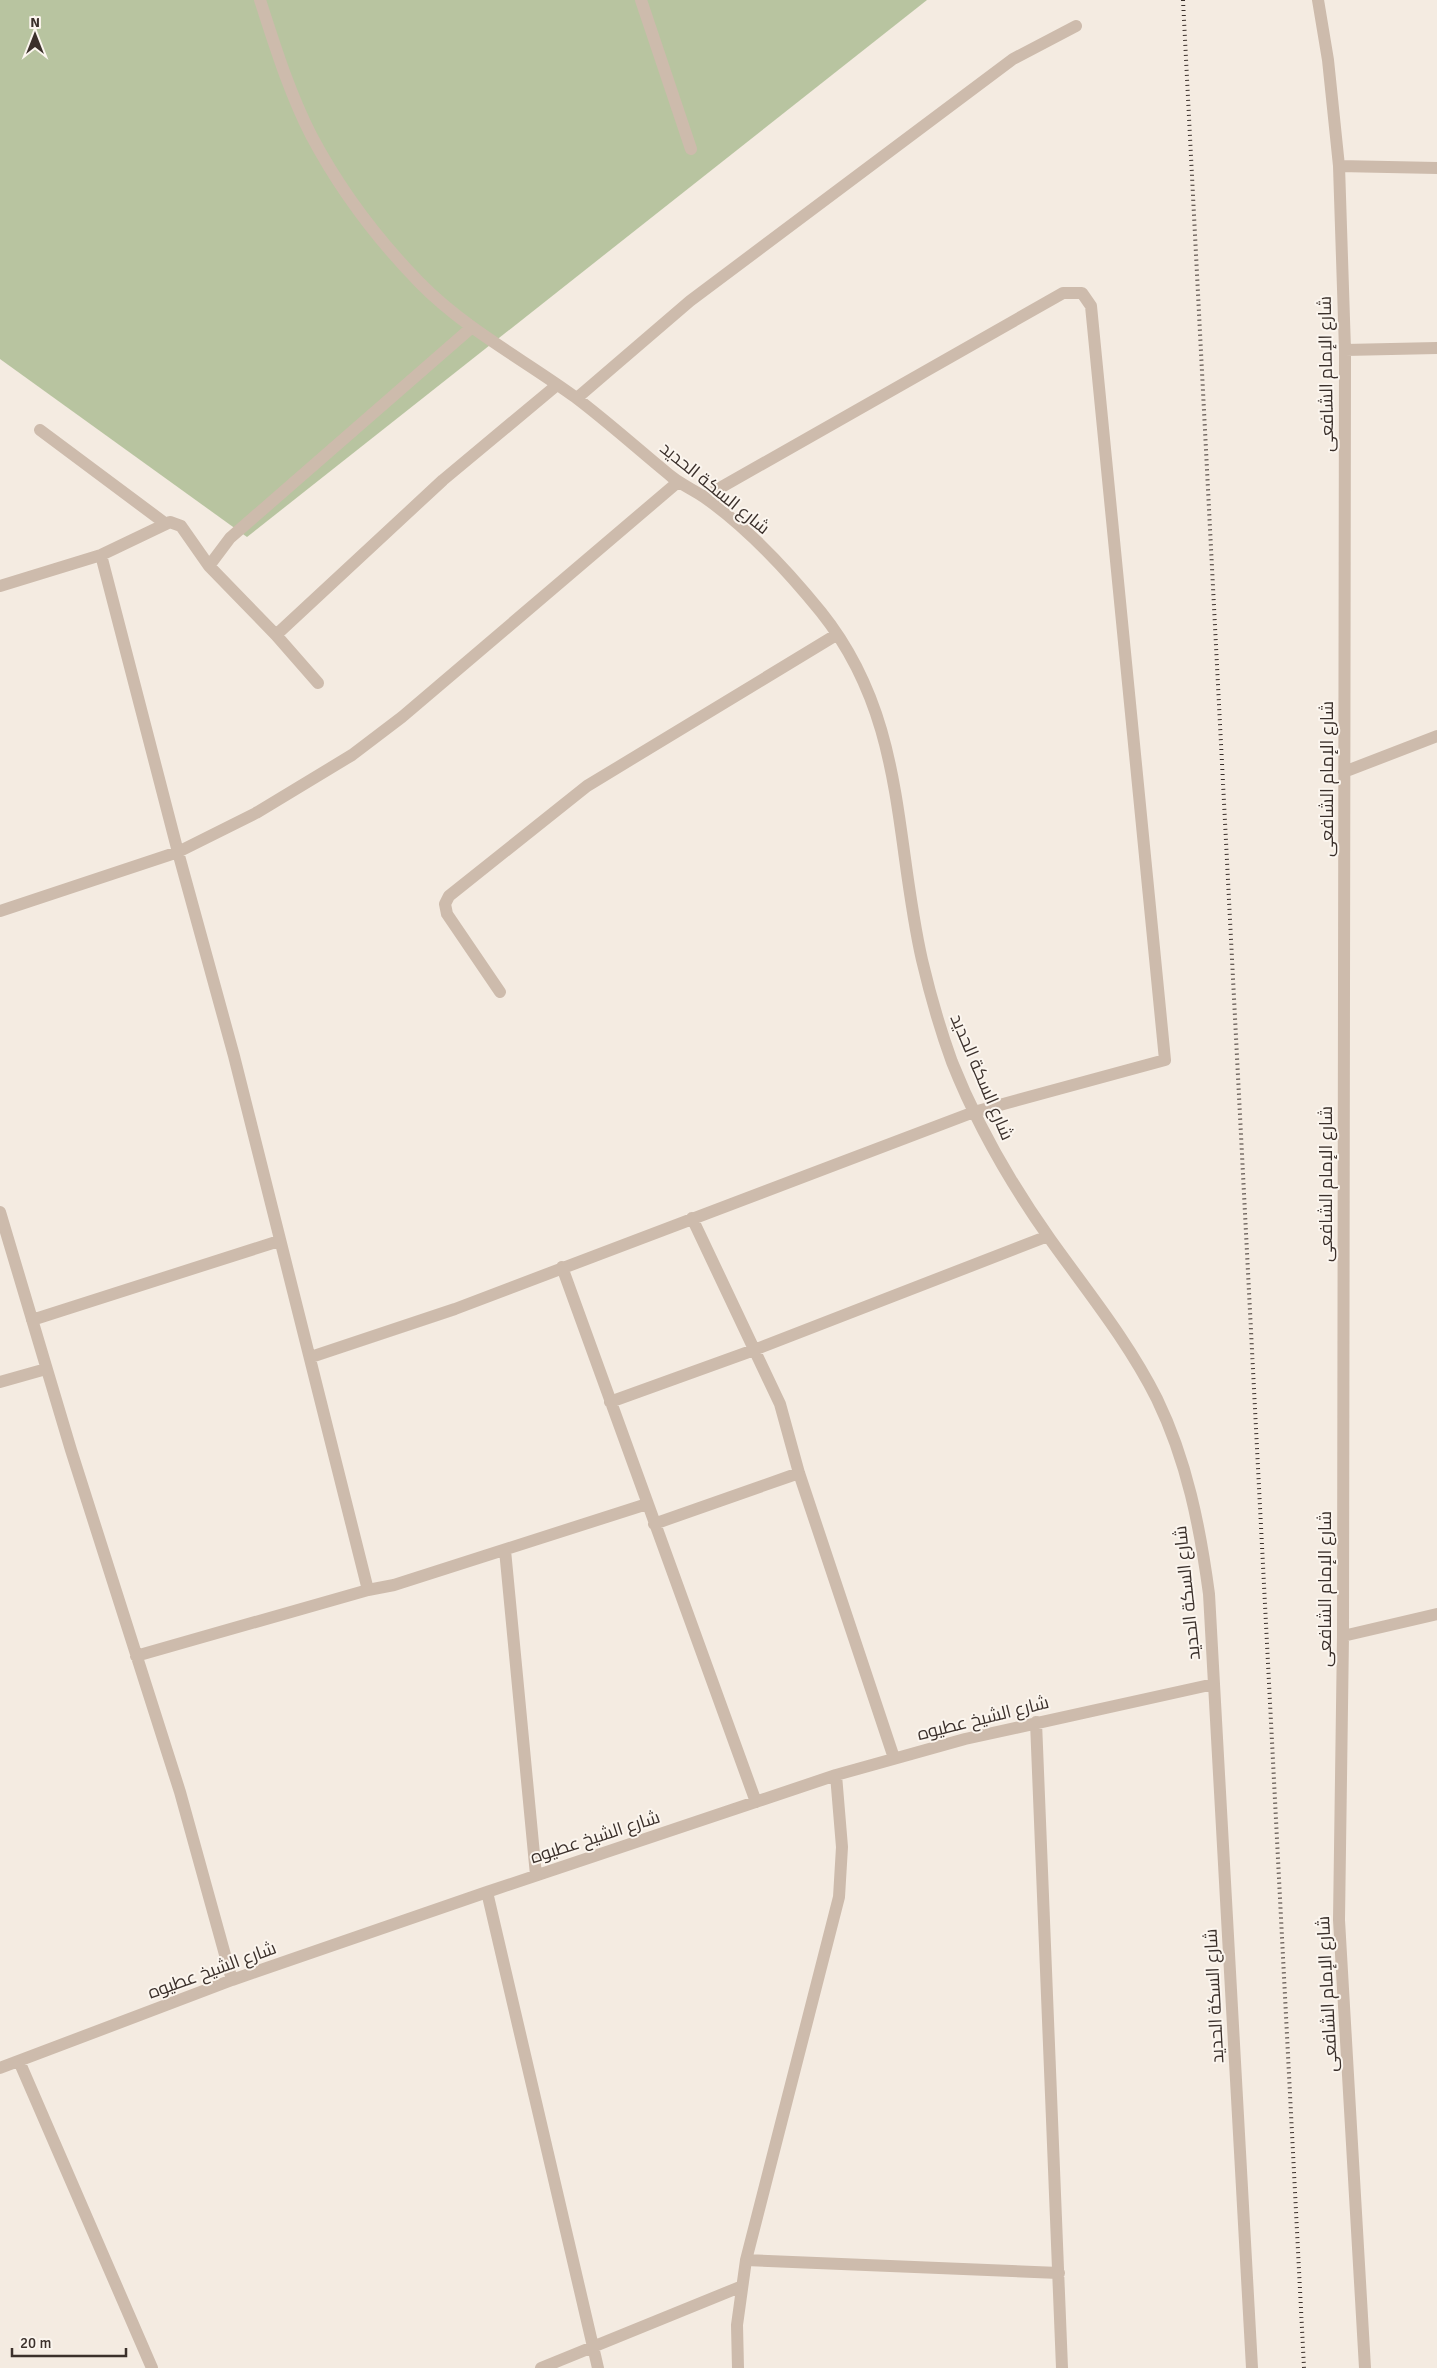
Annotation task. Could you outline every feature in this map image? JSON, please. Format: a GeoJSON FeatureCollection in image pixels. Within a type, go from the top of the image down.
{"type":"FeatureCollection","features":[{"type":"Feature","properties":{"kind":"street","name":"شارع السكة الحديد"},"geometry":{"type":"LineString","coordinates":[[260,0],[285,76],[311,134],[342,189],[380,240],[417,280],[471,328],[576,398],[678,482],[704,497],[751,536],[788,574],[824,616],[853,662],[876,711],[891,764],[921,957],[935,1010],[952,1061],[974,1112],[1021,1196],[1126,1344],[1158,1402],[1183,1464],[1201,1538],[1209,1594],[1252,2368]]}},
{"type":"Feature","properties":{"kind":"street"},"geometry":{"type":"LineString","coordinates":[[641,0],[691,149]]}},
{"type":"Feature","properties":{"kind":"street","name":"شارع الإمام الشافعى"},"geometry":{"type":"LineString","coordinates":[[1318,0],[1328,60],[1339,166],[1345,350],[1343,1636],[1339,1920],[1365,2368]]}},
{"type":"Feature","properties":{"kind":"street"},"geometry":{"type":"LineString","coordinates":[[576,398],[690,301],[1005,65],[1076,26]]}},
{"type":"Feature","properties":{"kind":"street"},"geometry":{"type":"LineString","coordinates":[[1339,166],[1437,168]]}},
{"type":"Feature","properties":{"kind":"street"},"geometry":{"type":"LineString","coordinates":[[311,1357],[455,1309],[974,1112],[1165,1060],[1091,306],[1082,292],[1063,293],[704,497]]}},
{"type":"Feature","properties":{"kind":"street"},"geometry":{"type":"LineString","coordinates":[[209,566],[230,538],[471,328]]}},
{"type":"Feature","properties":{"kind":"street"},"geometry":{"type":"LineString","coordinates":[[1345,350],[1437,348]]}},
{"type":"Feature","properties":{"kind":"street"},"geometry":{"type":"LineString","coordinates":[[276,636],[443,480],[557,385]]}},
{"type":"Feature","properties":{"kind":"street"},"geometry":{"type":"LineString","coordinates":[[40,430],[166,524]]}},
{"type":"Feature","properties":{"kind":"street"},"geometry":{"type":"LineString","coordinates":[[0,911],[178,852],[256,813],[352,755],[409,710],[678,482]]}},
{"type":"Feature","properties":{"kind":"street"},"geometry":{"type":"LineString","coordinates":[[0,586],[101,555],[173,522],[181,526],[209,566],[318,683]]}},
{"type":"Feature","properties":{"kind":"street"},"geometry":{"type":"LineString","coordinates":[[101,555],[178,852],[234,1056],[368,1590]]}},
{"type":"Feature","properties":{"kind":"street"},"geometry":{"type":"LineString","coordinates":[[500,992],[447,914],[445,904],[449,896],[587,786],[836,635]]}},
{"type":"Feature","properties":{"kind":"street"},"geometry":{"type":"LineString","coordinates":[[1344,772],[1437,736]]}},
{"type":"Feature","properties":{"kind":"street"},"geometry":{"type":"LineString","coordinates":[[0,1212],[46,1369],[180,1792],[232,1980]]}},
{"type":"Feature","properties":{"kind":"street"},"geometry":{"type":"LineString","coordinates":[[692,1218],[780,1404],[799,1474],[894,1758]]}},
{"type":"Feature","properties":{"kind":"street"},"geometry":{"type":"LineString","coordinates":[[610,1402],[754,1350],[1048,1236]]}},
{"type":"Feature","properties":{"kind":"street"},"geometry":{"type":"LineString","coordinates":[[32,1320],[279,1241]]}},
{"type":"Feature","properties":{"kind":"street"},"geometry":{"type":"LineString","coordinates":[[562,1267],[756,1802]]}},
{"type":"Feature","properties":{"kind":"street"},"geometry":{"type":"LineString","coordinates":[[0,1382],[46,1369]]}},
{"type":"Feature","properties":{"kind":"street"},"geometry":{"type":"LineString","coordinates":[[654,1524],[799,1474]]}},
{"type":"Feature","properties":{"kind":"street"},"geometry":{"type":"LineString","coordinates":[[136,1656],[368,1590],[394,1585],[647,1504]]}},
{"type":"Feature","properties":{"kind":"street"},"geometry":{"type":"LineString","coordinates":[[505,1550],[536,1876]]}},
{"type":"Feature","properties":{"kind":"street"},"geometry":{"type":"LineString","coordinates":[[1343,1636],[1437,1614]]}},
{"type":"Feature","properties":{"kind":"street","name":"شارع الشيخ عطيوه"},"geometry":{"type":"LineString","coordinates":[[0,2068],[232,1980],[836,1775],[894,1758],[1036,1722],[1214,1684]]}},
{"type":"Feature","properties":{"kind":"street"},"geometry":{"type":"LineString","coordinates":[[1036,1722],[1062,2368]]}},
{"type":"Feature","properties":{"kind":"street"},"geometry":{"type":"LineString","coordinates":[[738,2368],[737,2325],[740,2287],[839,1897],[842,1847],[836,1775]]}},
{"type":"Feature","properties":{"kind":"street"},"geometry":{"type":"LineString","coordinates":[[487,1892],[598,2368]]}},
{"type":"Feature","properties":{"kind":"street"},"geometry":{"type":"LineString","coordinates":[[18,2062],[152,2368]]}},
{"type":"Feature","properties":{"kind":"street"},"geometry":{"type":"LineString","coordinates":[[746,2260],[1058,2272]]}},
{"type":"Feature","properties":{"kind":"street"},"geometry":{"type":"LineString","coordinates":[[542,2368],[740,2287]]}},
{"type":"Feature","properties":{"kind":"green space"},"geometry":{"type":"Polygon","coordinates":[[[0,0],[927,0],[247,537],[0,359],[0,0]]]}},
{"type":"Feature","properties":{"kind":"railway"},"geometry":{"type":"LineString","coordinates":[[1183,0],[1304,2368]]}}]}
